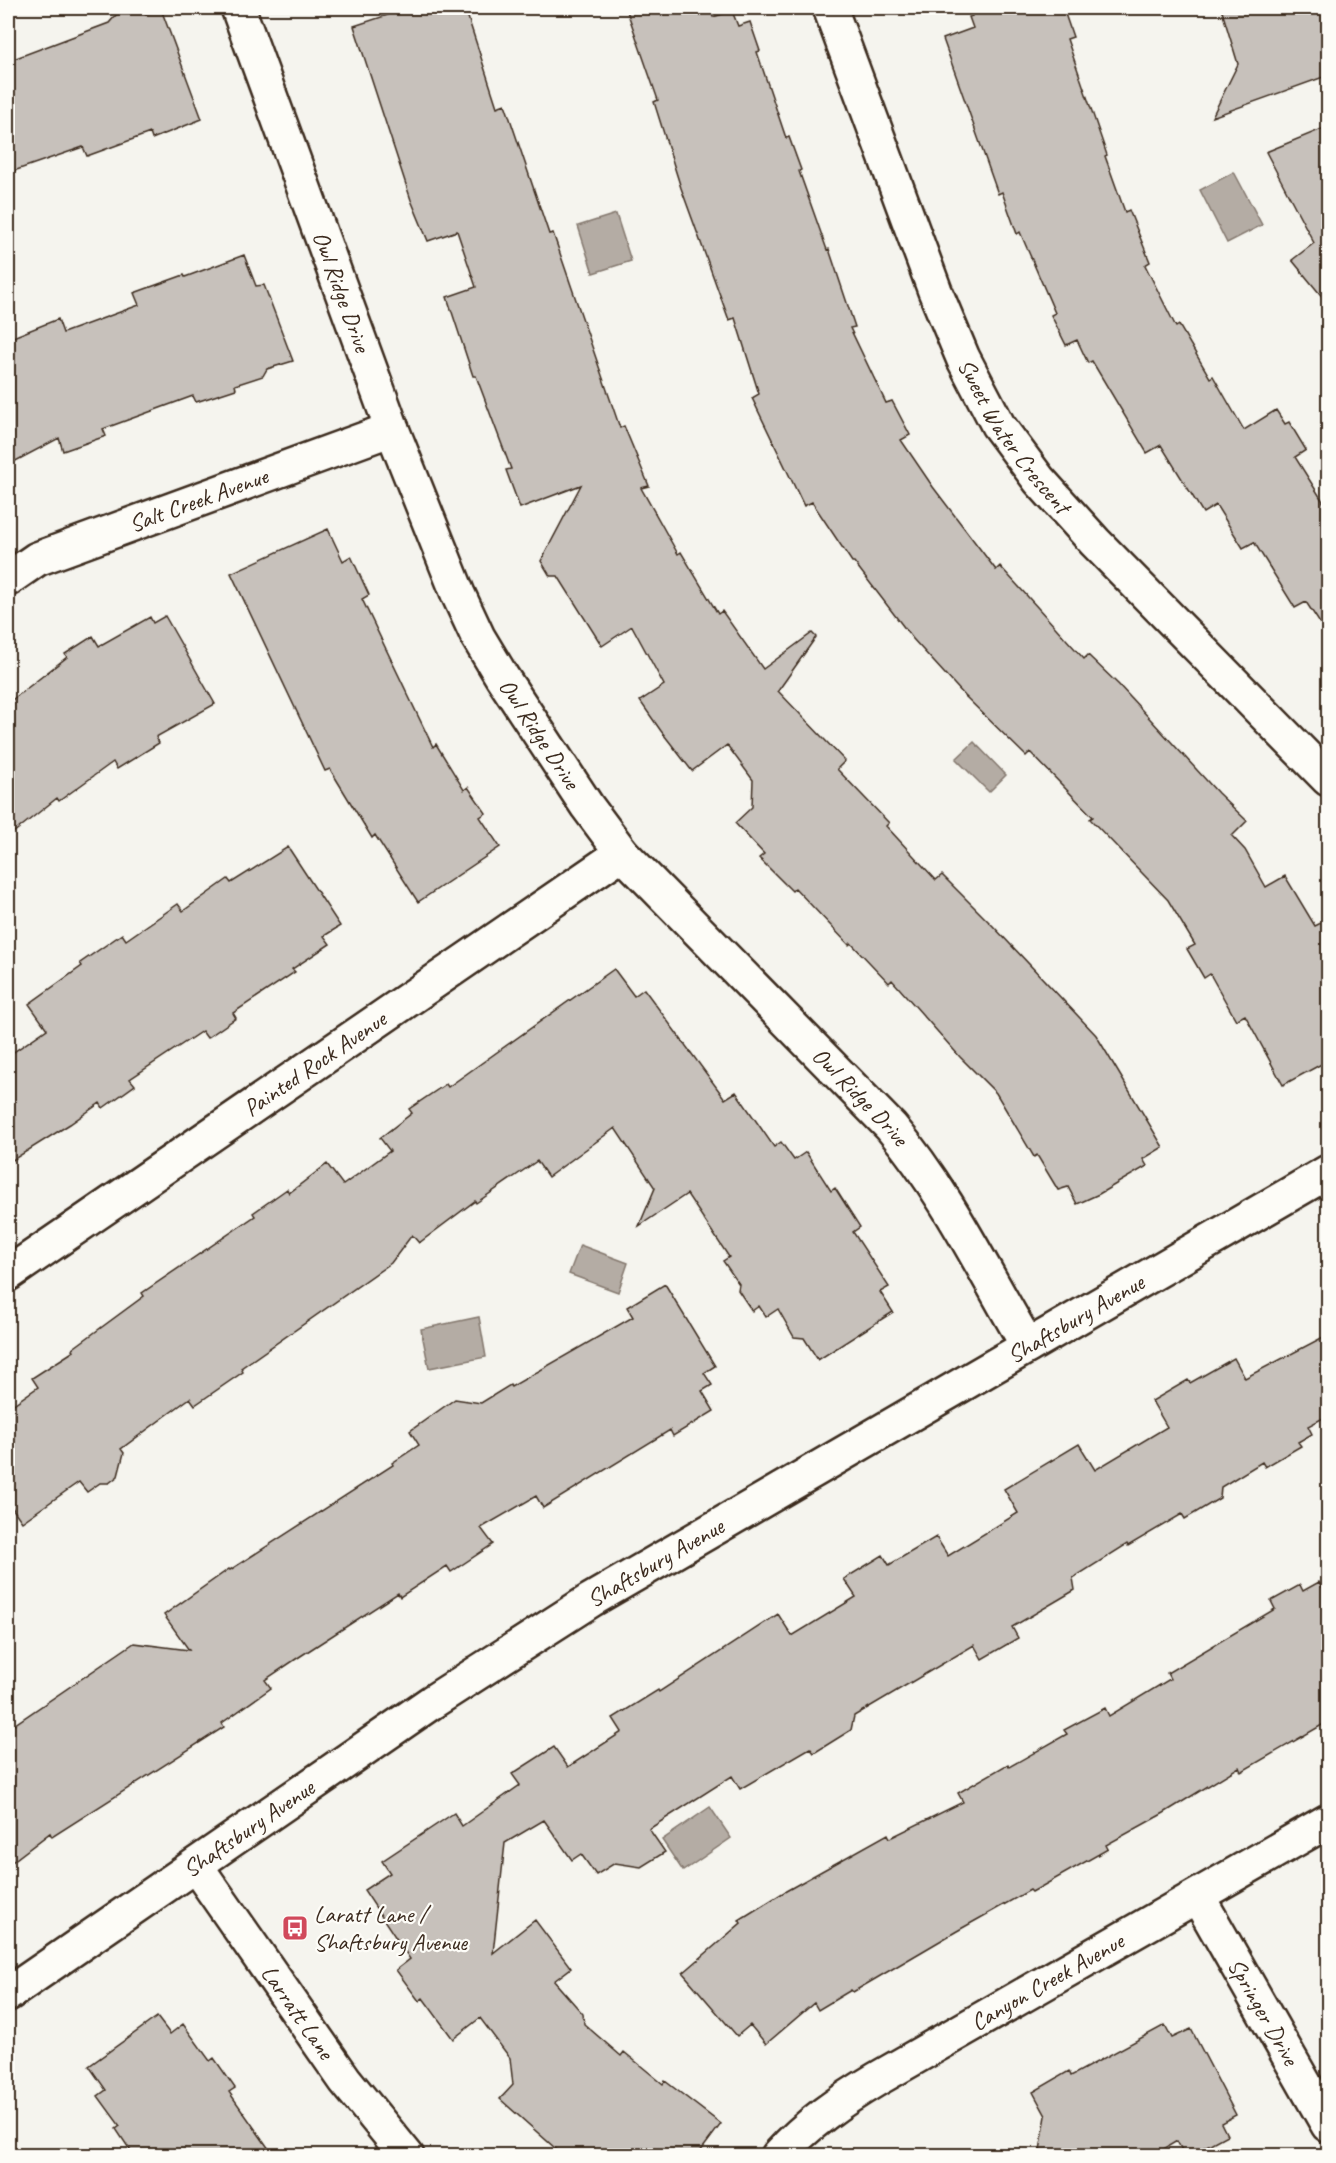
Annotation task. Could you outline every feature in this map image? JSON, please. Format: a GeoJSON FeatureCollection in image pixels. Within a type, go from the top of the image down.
{"type":"FeatureCollection","features":[{"type":"Feature","properties":{"kind":"street","name":"Owl Ridge Drive"},"geometry":{"type":"LineString","coordinates":[[238,8],[392,429],[478,637],[587,806],[622,853],[884,1119],[915,1155],[938,1189],[1028,1346]]}},
{"type":"Feature","properties":{"kind":"street","name":"Sweet Water Crescent"},"geometry":{"type":"LineString","coordinates":[[830,8],[935,291],[963,358],[998,425],[1039,480],[1095,542],[1329,779]]}},
{"type":"Feature","properties":{"kind":"street","name":"Salt Creek Avenue"},"geometry":{"type":"LineString","coordinates":[[8,579],[38,559],[392,429]]}},
{"type":"Feature","properties":{"kind":"street","name":"Painted Rock Avenue"},"geometry":{"type":"LineString","coordinates":[[8,1274],[622,853]]}},
{"type":"Feature","properties":{"kind":"street","name":"Shaftsbury Avenue"},"geometry":{"type":"LineString","coordinates":[[8,1994],[432,1702],[591,1600],[1329,1172]]}},
{"type":"Feature","properties":{"kind":"street","name":"Canyon Creek Avenue"},"geometry":{"type":"LineString","coordinates":[[777,2156],[795,2136],[850,2096],[1329,1821]]}},
{"type":"Feature","properties":{"kind":"street","name":"Larratt Lane"},"geometry":{"type":"LineString","coordinates":[[196,1866],[345,2080],[407,2156]]}},
{"type":"Feature","properties":{"kind":"street","name":"Springer Drive"},"geometry":{"type":"LineString","coordinates":[[1198,1897],[1329,2125]]}},
{"type":"Feature","properties":{"kind":"shaded area"},"geometry":{"type":"Polygon","coordinates":[[[1234,172],[1262,225],[1227,243],[1200,190],[1234,172]]]}},
{"type":"Feature","properties":{"kind":"shaded area"},"geometry":{"type":"Polygon","coordinates":[[[616,214],[631,261],[593,273],[578,226],[616,214]]]}},
{"type":"Feature","properties":{"kind":"shaded area"},"geometry":{"type":"Polygon","coordinates":[[[974,742],[1006,775],[989,792],[956,759],[974,742]]]}},
{"type":"Feature","properties":{"kind":"shaded area"},"geometry":{"type":"Polygon","coordinates":[[[580,1245],[628,1263],[618,1292],[569,1274],[580,1245]]]}},
{"type":"Feature","properties":{"kind":"shaded area"},"geometry":{"type":"Polygon","coordinates":[[[479,1317],[486,1357],[429,1368],[421,1329],[479,1317]]]}},
{"type":"Feature","properties":{"kind":"shaded area"},"geometry":{"type":"Polygon","coordinates":[[[710,1807],[731,1838],[683,1871],[662,1840],[710,1807]]]}},
{"type":"Feature","properties":{"kind":"building"},"geometry":{"type":"Polygon","coordinates":[[[136,8],[146,14],[161,9],[202,119],[152,139],[150,133],[87,156],[83,147],[8,173],[8,61],[109,23],[116,15],[136,8]]]}},
{"type":"Feature","properties":{"kind":"building"},"geometry":{"type":"Polygon","coordinates":[[[391,8],[465,8],[497,107],[505,104],[549,234],[553,233],[620,428],[624,426],[649,486],[641,488],[678,554],[681,552],[718,614],[722,611],[763,669],[812,633],[816,637],[778,691],[845,761],[837,769],[889,823],[886,826],[936,880],[942,875],[1096,1035],[1163,1147],[1143,1159],[1147,1166],[1077,1204],[1068,1187],[1058,1190],[1037,1155],[1034,1157],[996,1093],[960,1057],[892,980],[889,983],[795,888],[792,891],[759,858],[764,854],[735,823],[752,807],[753,780],[727,745],[692,771],[661,731],[640,701],[664,685],[632,626],[602,646],[558,576],[550,576],[541,561],[581,485],[520,508],[506,470],[511,469],[476,376],[473,376],[447,297],[476,287],[457,231],[428,241],[411,200],[354,26],[388,15],[391,8]]]}},
{"type":"Feature","properties":{"kind":"building"},"geometry":{"type":"Polygon","coordinates":[[[626,8],[710,8],[713,17],[732,11],[738,26],[750,22],[760,51],[757,52],[786,138],[789,137],[855,327],[850,328],[886,403],[892,401],[910,435],[901,440],[933,487],[996,570],[1000,566],[1084,659],[1088,655],[1119,685],[1218,793],[1247,821],[1232,836],[1245,850],[1266,887],[1285,876],[1315,926],[1329,919],[1329,1060],[1283,1085],[1245,1015],[1236,1020],[1210,974],[1204,978],[1187,949],[1195,945],[1168,900],[1090,819],[1093,817],[1030,752],[1026,756],[965,696],[913,639],[852,562],[812,502],[804,506],[752,398],[759,394],[735,318],[729,320],[681,188],[654,102],[658,100],[626,8]]]}},
{"type":"Feature","properties":{"kind":"building"},"geometry":{"type":"Polygon","coordinates":[[[969,8],[1063,8],[1073,37],[1067,39],[1107,155],[1105,156],[1125,212],[1129,210],[1150,262],[1145,265],[1176,327],[1179,325],[1210,378],[1213,376],[1244,430],[1276,410],[1285,424],[1289,422],[1306,450],[1295,457],[1329,511],[1329,637],[1306,602],[1295,608],[1254,542],[1243,548],[1216,505],[1203,513],[1161,445],[1147,453],[1092,361],[1088,363],[1077,340],[1066,345],[1051,315],[1055,313],[1020,232],[1017,234],[1002,192],[998,194],[943,39],[973,28],[969,8]]]}},
{"type":"Feature","properties":{"kind":"building"},"geometry":{"type":"Polygon","coordinates":[[[1221,8],[1329,8],[1329,75],[1212,117],[1238,64],[1221,8]]]}},
{"type":"Feature","properties":{"kind":"building"},"geometry":{"type":"Polygon","coordinates":[[[1329,126],[1329,305],[1292,260],[1314,243],[1266,152],[1329,126]]]}},
{"type":"Feature","properties":{"kind":"building"},"geometry":{"type":"Polygon","coordinates":[[[244,255],[256,286],[264,285],[293,361],[267,369],[263,376],[235,385],[236,389],[196,402],[193,396],[103,429],[106,436],[63,451],[59,438],[8,465],[8,339],[58,319],[63,333],[139,305],[134,293],[244,255]]]}},
{"type":"Feature","properties":{"kind":"building"},"geometry":{"type":"Polygon","coordinates":[[[328,529],[343,561],[351,556],[369,595],[362,599],[433,747],[436,744],[464,790],[468,787],[486,813],[480,817],[500,847],[418,902],[375,835],[372,838],[330,769],[325,771],[231,573],[328,529]]]}},
{"type":"Feature","properties":{"kind":"building"},"geometry":{"type":"Polygon","coordinates":[[[165,616],[215,704],[156,737],[159,743],[117,769],[113,762],[59,801],[57,798],[8,837],[8,703],[67,657],[65,654],[93,636],[99,646],[150,617],[153,623],[165,616]]]}},
{"type":"Feature","properties":{"kind":"building"},"geometry":{"type":"Polygon","coordinates":[[[288,847],[340,926],[324,936],[330,944],[292,969],[295,972],[233,1013],[236,1018],[207,1038],[202,1031],[130,1079],[135,1085],[103,1108],[100,1103],[8,1163],[8,1056],[47,1029],[29,1004],[82,966],[80,963],[122,934],[126,940],[178,904],[183,911],[228,879],[231,883],[288,847]]]}},
{"type":"Feature","properties":{"kind":"building"},"geometry":{"type":"Polygon","coordinates":[[[614,969],[634,996],[644,989],[725,1099],[736,1092],[774,1147],[781,1142],[794,1160],[806,1152],[831,1191],[835,1188],[860,1227],[853,1232],[889,1287],[880,1292],[893,1312],[818,1360],[804,1338],[794,1337],[778,1309],[766,1317],[759,1306],[752,1311],[738,1290],[739,1284],[723,1261],[729,1257],[687,1194],[639,1226],[655,1188],[615,1128],[548,1177],[537,1161],[476,1203],[475,1201],[419,1243],[412,1235],[391,1263],[241,1368],[243,1372],[195,1405],[190,1398],[121,1449],[124,1453],[118,1476],[109,1483],[100,1483],[87,1492],[79,1482],[22,1522],[8,1502],[8,1408],[38,1387],[32,1378],[74,1351],[72,1349],[144,1296],[142,1293],[255,1216],[253,1213],[287,1189],[289,1193],[327,1164],[343,1185],[390,1151],[380,1138],[412,1113],[409,1109],[446,1084],[448,1087],[614,969]]]}},
{"type":"Feature","properties":{"kind":"building"},"geometry":{"type":"Polygon","coordinates":[[[665,1284],[715,1366],[704,1373],[712,1385],[702,1391],[714,1411],[673,1436],[670,1430],[543,1508],[536,1496],[481,1528],[493,1544],[451,1572],[447,1566],[400,1597],[398,1593],[296,1659],[265,1680],[271,1688],[222,1723],[224,1727],[52,1837],[50,1833],[8,1865],[8,1729],[134,1643],[189,1650],[164,1615],[229,1569],[393,1465],[392,1463],[419,1445],[410,1431],[455,1399],[481,1403],[510,1385],[511,1387],[633,1317],[627,1307],[665,1284]]]}},
{"type":"Feature","properties":{"kind":"building"},"geometry":{"type":"Polygon","coordinates":[[[1329,1334],[1329,1415],[1308,1426],[1312,1434],[1298,1442],[1301,1446],[1265,1467],[1262,1462],[1221,1487],[1220,1498],[1185,1519],[1182,1514],[1128,1546],[1127,1544],[1073,1578],[1075,1590],[1012,1627],[1018,1638],[982,1659],[974,1645],[854,1716],[851,1730],[814,1753],[810,1748],[740,1789],[732,1776],[649,1829],[665,1852],[641,1867],[615,1863],[596,1875],[581,1854],[572,1860],[544,1820],[505,1843],[493,1953],[535,1920],[571,1968],[554,1981],[583,2014],[584,2024],[621,2056],[624,2052],[663,2084],[665,2081],[721,2124],[697,2156],[564,2156],[500,2099],[513,2085],[510,2058],[480,2018],[453,2039],[423,1998],[419,2001],[396,1970],[410,1959],[364,1890],[390,1873],[382,1861],[454,1813],[462,1826],[520,1785],[512,1774],[554,1747],[568,1767],[622,1732],[613,1718],[658,1690],[659,1692],[778,1614],[792,1636],[856,1597],[844,1579],[883,1555],[889,1565],[936,1537],[948,1556],[1018,1513],[1004,1489],[1079,1444],[1095,1470],[1167,1427],[1152,1401],[1188,1380],[1190,1383],[1234,1358],[1245,1378],[1329,1334]]]}},
{"type":"Feature","properties":{"kind":"building"},"geometry":{"type":"Polygon","coordinates":[[[1319,1582],[1329,1598],[1329,1721],[1241,1772],[1239,1767],[1106,1845],[1108,1849],[1032,1892],[1030,1890],[853,1992],[851,1990],[818,2010],[814,2003],[766,2044],[750,2025],[737,2036],[683,1973],[741,1923],[739,1920],[786,1891],[888,1834],[890,1838],[963,1802],[958,1793],[1067,1734],[1064,1730],[1105,1708],[1109,1716],[1170,1679],[1167,1673],[1275,1609],[1271,1601],[1300,1585],[1303,1591],[1319,1582]]]}},
{"type":"Feature","properties":{"kind":"building"},"geometry":{"type":"Polygon","coordinates":[[[157,2017],[170,2034],[183,2024],[210,2061],[214,2058],[235,2088],[229,2092],[274,2156],[134,2156],[116,2129],[120,2126],[98,2096],[106,2090],[89,2066],[157,2017]]]}},
{"type":"Feature","properties":{"kind":"building"},"geometry":{"type":"Polygon","coordinates":[[[1165,2025],[1172,2038],[1191,2029],[1236,2115],[1221,2123],[1227,2135],[1188,2156],[1185,2156],[1177,2141],[1152,2156],[1039,2156],[1046,2116],[1033,2092],[1069,2071],[1071,2076],[1165,2025]]]}},
{"type":"Feature","properties":{"kind":"place","name":"Laratt Lane / Shaftsbury Avenue"},"geometry":{"type":"Point","coordinates":[295,1928]}}]}
